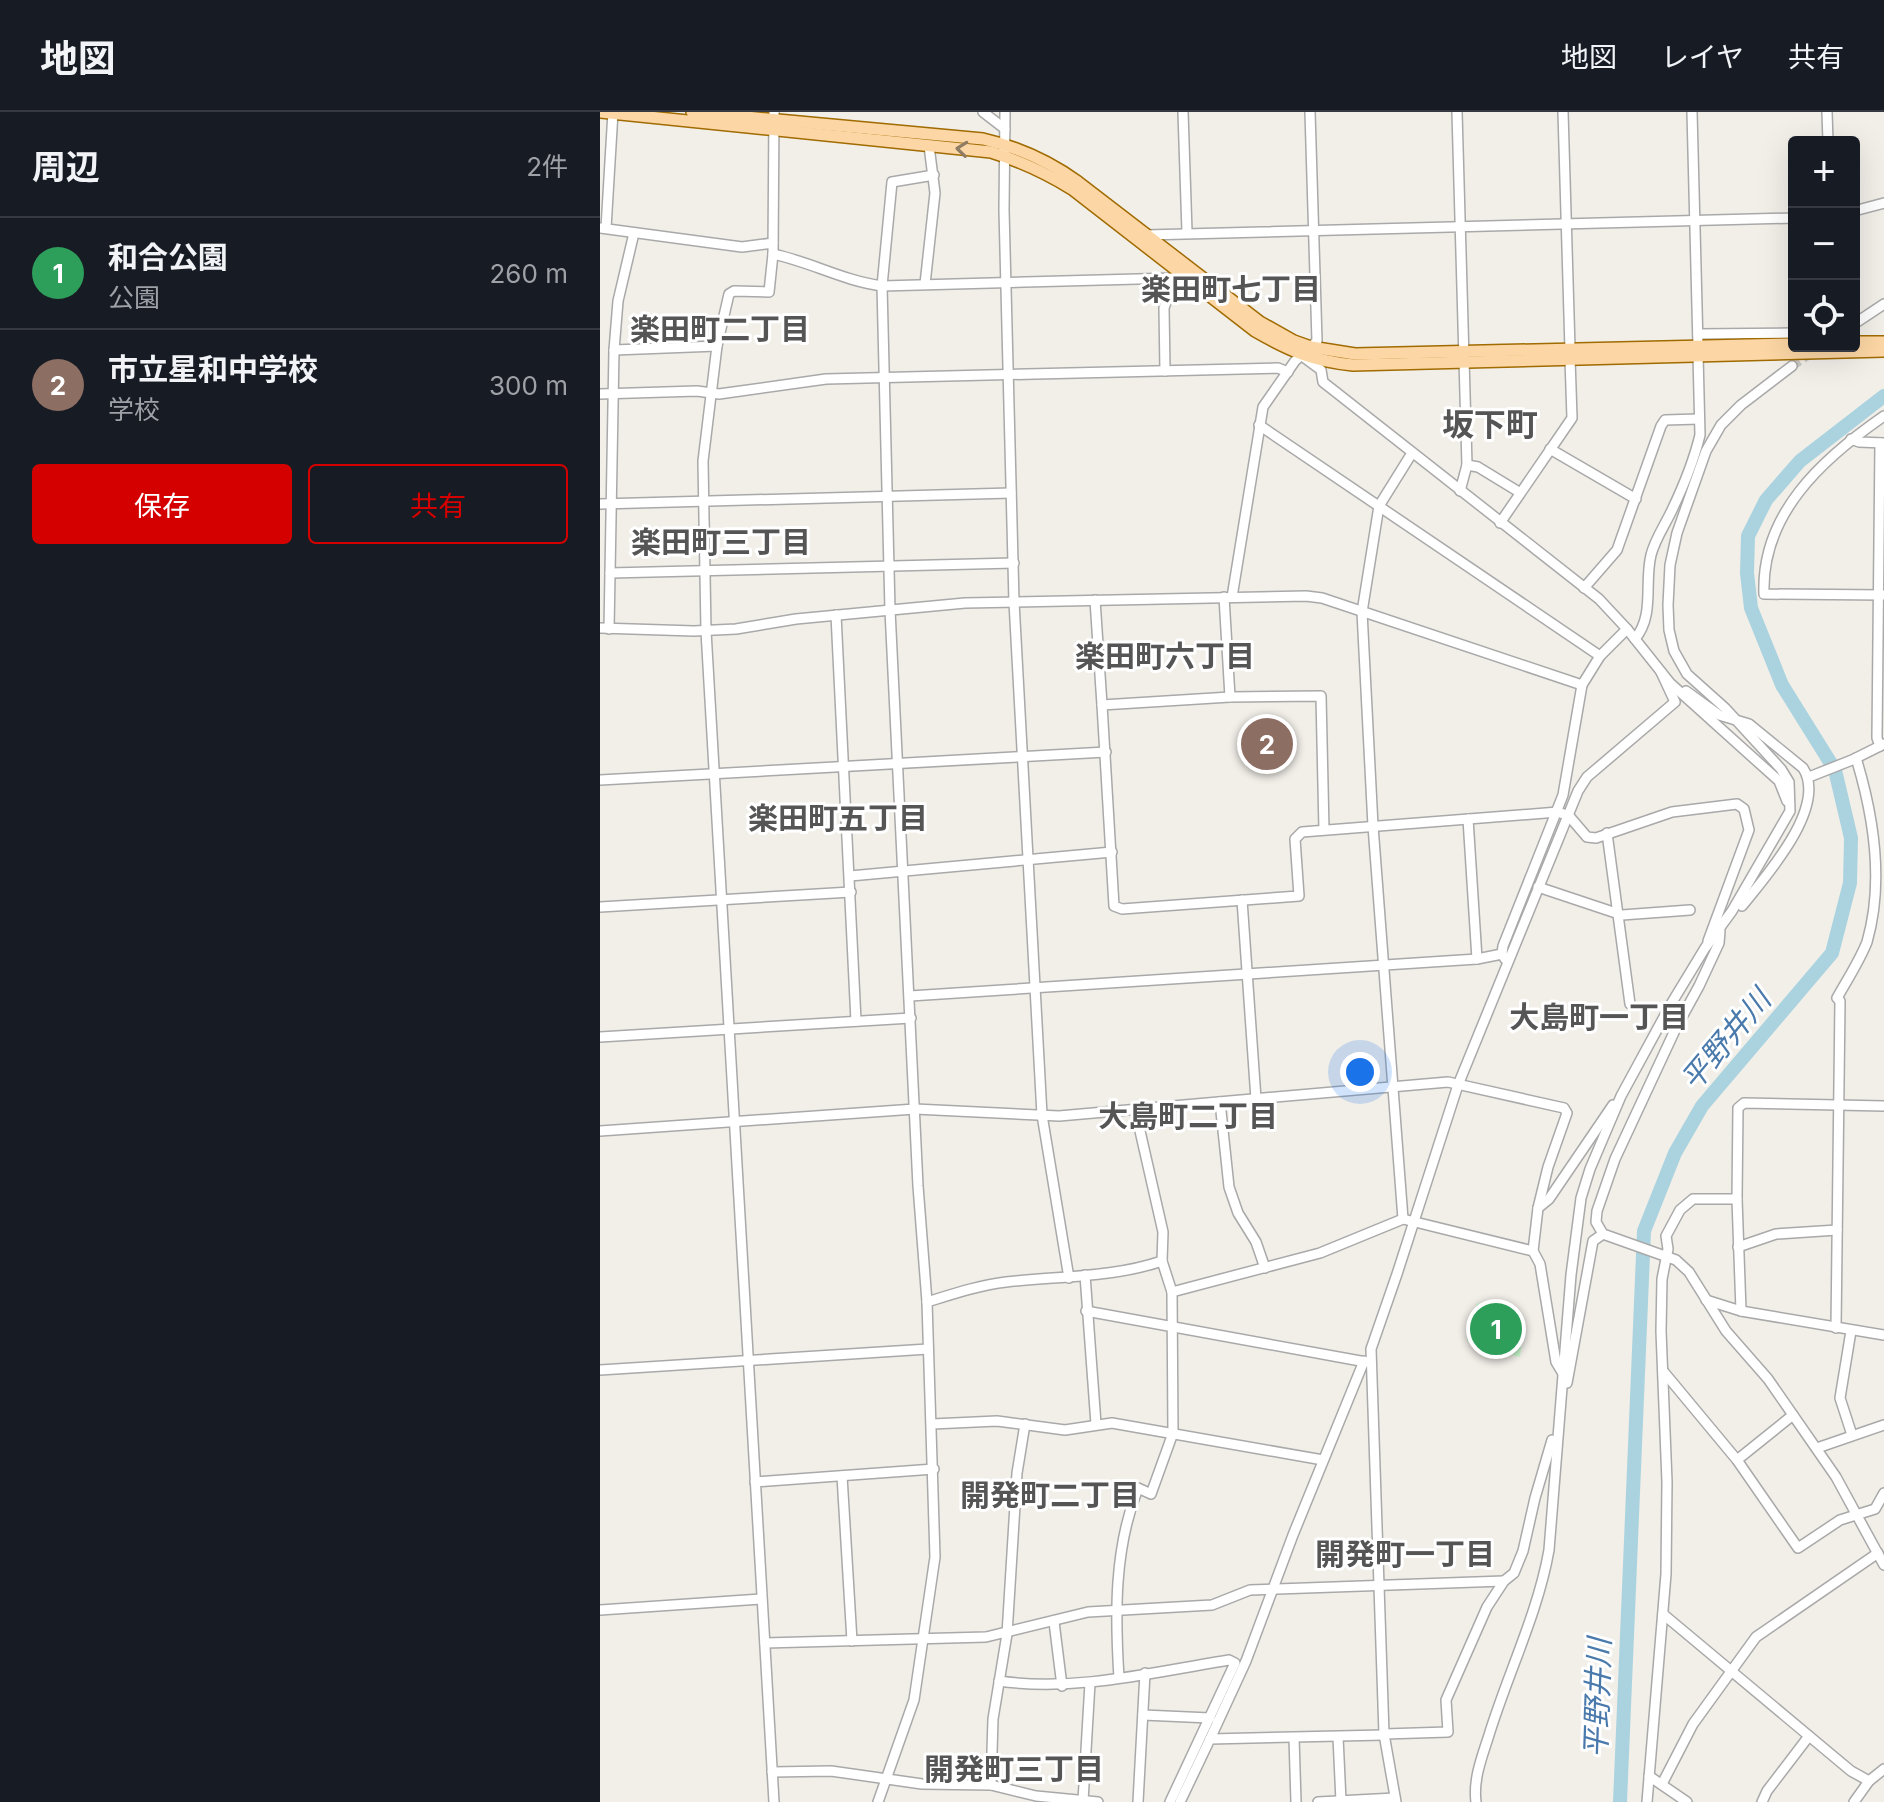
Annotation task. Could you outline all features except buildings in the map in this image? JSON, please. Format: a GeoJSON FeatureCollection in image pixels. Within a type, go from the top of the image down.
{"type":"FeatureCollection","features":[{"type":"Feature","properties":{"kind":"main road"},"geometry":{"type":"LineString","coordinates":[[608,112],[774,120],[929,146],[1005,150],[1051,163],[1260,322],[1307,352]]}},
{"type":"Feature","properties":{"kind":"main road"},"geometry":{"type":"LineString","coordinates":[[692,112],[983,139],[1072,189],[1180,276],[1255,331],[1307,352],[1353,365],[1464,356],[1788,344]]}},
{"type":"Feature","properties":{"kind":"main road"},"geometry":{"type":"LineString","coordinates":[[1698,345],[1878,346]]}},
{"type":"Feature","properties":{"kind":"street"},"geometry":{"type":"LineString","coordinates":[[608,112],[603,228],[742,247],[773,248],[848,280],[882,286],[1180,276],[1164,308],[1165,371]]}},
{"type":"Feature","properties":{"kind":"street"},"geometry":{"type":"LineString","coordinates":[[983,112],[1005,129]]}},
{"type":"Feature","properties":{"kind":"street"},"geometry":{"type":"LineString","coordinates":[[1005,112],[1014,602],[1042,1115],[1069,1278]]}},
{"type":"Feature","properties":{"kind":"street"},"geometry":{"type":"LineString","coordinates":[[1183,112],[1187,232]]}},
{"type":"Feature","properties":{"kind":"street"},"geometry":{"type":"LineString","coordinates":[[1230,697],[1228,597],[1263,407],[1295,361],[1317,341],[1310,112]]}},
{"type":"Feature","properties":{"kind":"street"},"geometry":{"type":"LineString","coordinates":[[1457,112],[1467,465],[1460,491]]}},
{"type":"Feature","properties":{"kind":"street"},"geometry":{"type":"LineString","coordinates":[[1500,523],[1572,418],[1563,112]]}},
{"type":"Feature","properties":{"kind":"street"},"geometry":{"type":"LineString","coordinates":[[1635,639],[1644,623],[1649,598],[1650,558],[1697,446],[1698,345],[1692,112]]}},
{"type":"Feature","properties":{"kind":"street"},"geometry":{"type":"LineString","coordinates":[[1827,112],[1828,136]]}},
{"type":"Feature","properties":{"kind":"street"},"geometry":{"type":"LineString","coordinates":[[774,120],[773,248],[769,292],[734,291],[729,294],[717,346],[703,461],[706,631],[774,1802]]}},
{"type":"Feature","properties":{"kind":"street"},"geometry":{"type":"LineString","coordinates":[[925,284],[935,193],[929,146]]}},
{"type":"Feature","properties":{"kind":"street"},"geometry":{"type":"LineString","coordinates":[[878,1802],[914,1700],[935,1557],[927,1302],[890,610],[882,286],[892,182],[934,175]]}},
{"type":"Feature","properties":{"kind":"street"},"geometry":{"type":"LineString","coordinates":[[1860,209],[1884,203]]}},
{"type":"Feature","properties":{"kind":"street"},"geometry":{"type":"LineString","coordinates":[[1146,235],[1788,218]]}},
{"type":"Feature","properties":{"kind":"street"},"geometry":{"type":"LineString","coordinates":[[634,233],[618,301],[614,350],[610,573],[604,628],[706,631],[965,603],[1306,596],[1322,598],[1582,685]]}},
{"type":"Feature","properties":{"kind":"street"},"geometry":{"type":"LineString","coordinates":[[1860,320],[1884,304]]}},
{"type":"Feature","properties":{"kind":"street"},"geometry":{"type":"LineString","coordinates":[[1698,345],[1788,334]]}},
{"type":"Feature","properties":{"kind":"street"},"geometry":{"type":"LineString","coordinates":[[614,350],[717,346]]}},
{"type":"Feature","properties":{"kind":"street"},"geometry":{"type":"LineString","coordinates":[[1307,352],[1321,370],[1323,382],[1599,599],[1670,683],[1779,781],[1790,811]]}},
{"type":"Feature","properties":{"kind":"street"},"geometry":{"type":"LineString","coordinates":[[1469,1802],[1469,1797],[1476,1796],[1476,1777],[1503,1689],[1544,1580],[1581,1198],[1590,1169],[1621,1096],[1671,1004],[1705,948],[1720,931],[1790,811],[1789,782],[1781,769],[1725,708],[1687,674],[1674,651],[1669,630],[1670,565],[1677,533],[1706,451],[1721,425],[1741,405],[1792,366]]}},
{"type":"Feature","properties":{"kind":"street"},"geometry":{"type":"LineString","coordinates":[[600,394],[697,391],[712,394],[796,381],[884,377],[1278,368],[1288,372]]}},
{"type":"Feature","properties":{"kind":"street"},"geometry":{"type":"LineString","coordinates":[[1881,595],[1764,594],[1763,573],[1768,547],[1786,508],[1851,439],[1884,416]]}},
{"type":"Feature","properties":{"kind":"street"},"geometry":{"type":"LineString","coordinates":[[1584,588],[1617,550],[1665,420],[1699,419]]}},
{"type":"Feature","properties":{"kind":"street"},"geometry":{"type":"LineString","coordinates":[[1259,425],[1600,656]]}},
{"type":"Feature","properties":{"kind":"street"},"geometry":{"type":"LineString","coordinates":[[1811,776],[1882,745],[1877,738],[1882,443],[1851,439]]}},
{"type":"Feature","properties":{"kind":"street"},"geometry":{"type":"LineString","coordinates":[[1550,449],[1636,499]]}},
{"type":"Feature","properties":{"kind":"street"},"geometry":{"type":"LineString","coordinates":[[1408,1220],[1392,1087],[1373,826],[1362,612],[1379,506],[1412,453]]}},
{"type":"Feature","properties":{"kind":"street"},"geometry":{"type":"LineString","coordinates":[[1467,465],[1478,467],[1519,492]]}},
{"type":"Feature","properties":{"kind":"street"},"geometry":{"type":"LineString","coordinates":[[600,504],[1011,493]]}},
{"type":"Feature","properties":{"kind":"street"},"geometry":{"type":"LineString","coordinates":[[610,573],[1014,563]]}},
{"type":"Feature","properties":{"kind":"street"},"geometry":{"type":"LineString","coordinates":[[1095,600],[1114,906],[1122,909],[1299,896],[1295,839],[1302,832],[1558,812],[1569,816],[1587,837],[1596,838],[1672,812],[1737,804],[1744,809],[1749,830],[1705,948]]}},
{"type":"Feature","properties":{"kind":"street"},"geometry":{"type":"LineString","coordinates":[[836,615],[856,1021]]}},
{"type":"Feature","properties":{"kind":"street"},"geometry":{"type":"LineString","coordinates":[[1180,1802],[1246,1661],[1323,1460],[1371,1349],[1408,1220],[1558,812],[1582,685],[1600,656],[1627,629]]}},
{"type":"Feature","properties":{"kind":"street"},"geometry":{"type":"LineString","coordinates":[[1661,672],[1719,715],[1749,724],[1811,776],[1807,805],[1790,840],[1740,908],[1732,911]]}},
{"type":"Feature","properties":{"kind":"street"},"geometry":{"type":"LineString","coordinates":[[1504,958],[1587,777],[1675,702],[1661,672]]}},
{"type":"Feature","properties":{"kind":"street"},"geometry":{"type":"LineString","coordinates":[[1102,705],[1230,697],[1321,696],[1324,830]]}},
{"type":"Feature","properties":{"kind":"street"},"geometry":{"type":"LineString","coordinates":[[600,780],[1106,752]]}},
{"type":"Feature","properties":{"kind":"street"},"geometry":{"type":"LineString","coordinates":[[1836,1328],[1840,1001],[1837,998],[1867,943],[1881,895],[1874,820],[1854,759]]}},
{"type":"Feature","properties":{"kind":"street"},"geometry":{"type":"LineString","coordinates":[[1468,819],[1477,959]]}},
{"type":"Feature","properties":{"kind":"street"},"geometry":{"type":"LineString","coordinates":[[1607,833],[1630,1004]]}},
{"type":"Feature","properties":{"kind":"street"},"geometry":{"type":"LineString","coordinates":[[850,876],[1112,852]]}},
{"type":"Feature","properties":{"kind":"street"},"geometry":{"type":"LineString","coordinates":[[1538,887],[1618,913],[1690,910]]}},
{"type":"Feature","properties":{"kind":"street"},"geometry":{"type":"LineString","coordinates":[[600,907],[851,892]]}},
{"type":"Feature","properties":{"kind":"street"},"geometry":{"type":"LineString","coordinates":[[1242,900],[1256,1099]]}},
{"type":"Feature","properties":{"kind":"street"},"geometry":{"type":"LineString","coordinates":[[1720,931],[1719,943],[1706,972],[1676,1028],[1615,1159],[1596,1222],[1603,1234],[1663,1254],[1676,1260],[1689,1272],[1726,1331],[1768,1379],[1817,1448],[1884,1565]]}},
{"type":"Feature","properties":{"kind":"street"},"geometry":{"type":"LineString","coordinates":[[910,996],[1504,958]]}},
{"type":"Feature","properties":{"kind":"street"},"geometry":{"type":"LineString","coordinates":[[600,1037],[911,1018]]}},
{"type":"Feature","properties":{"kind":"street"},"geometry":{"type":"LineString","coordinates":[[600,1131],[915,1109],[1042,1115],[1448,1082],[1564,1108],[1567,1113],[1548,1167],[1538,1208],[1533,1251],[1540,1264],[1556,1362],[1562,1372]]}},
{"type":"Feature","properties":{"kind":"street"},"geometry":{"type":"LineString","coordinates":[[1538,1208],[1549,1199],[1621,1096]]}},
{"type":"Feature","properties":{"kind":"street"},"geometry":{"type":"LineString","coordinates":[[1220,1102],[1229,1187],[1265,1268]]}},
{"type":"Feature","properties":{"kind":"street"},"geometry":{"type":"LineString","coordinates":[[1741,1311],[1738,1108],[1744,1103],[1884,1106]]}},
{"type":"Feature","properties":{"kind":"street"},"geometry":{"type":"LineString","coordinates":[[1119,1678],[1115,1609],[1126,1519],[1138,1488],[1151,1494],[1173,1433],[1172,1292],[1162,1261],[1163,1232],[1135,1109]]}},
{"type":"Feature","properties":{"kind":"street"},"geometry":{"type":"LineString","coordinates":[[1647,1802],[1666,1574],[1663,1254],[1668,1249],[1666,1236],[1686,1204],[1693,1199],[1737,1199]]}},
{"type":"Feature","properties":{"kind":"street"},"geometry":{"type":"LineString","coordinates":[[1172,1292],[1320,1253],[1408,1220],[1533,1251]]}},
{"type":"Feature","properties":{"kind":"street"},"geometry":{"type":"LineString","coordinates":[[1738,1247],[1776,1234],[1837,1230]]}},
{"type":"Feature","properties":{"kind":"street"},"geometry":{"type":"LineString","coordinates":[[1210,1739],[1448,1732],[1446,1700],[1482,1616],[1504,1581],[1514,1573],[1523,1551],[1565,1390],[1593,1241],[1603,1234]]}},
{"type":"Feature","properties":{"kind":"street"},"geometry":{"type":"LineString","coordinates":[[927,1302],[1003,1282],[1069,1278],[1144,1267],[1162,1261]]}},
{"type":"Feature","properties":{"kind":"street"},"geometry":{"type":"LineString","coordinates":[[1085,1275],[1096,1424]]}},
{"type":"Feature","properties":{"kind":"street"},"geometry":{"type":"LineString","coordinates":[[1706,1300],[1741,1311],[1884,1335]]}},
{"type":"Feature","properties":{"kind":"street"},"geometry":{"type":"LineString","coordinates":[[1086,1311],[1366,1362]]}},
{"type":"Feature","properties":{"kind":"street"},"geometry":{"type":"LineString","coordinates":[[1851,1331],[1840,1398],[1852,1435]]}},
{"type":"Feature","properties":{"kind":"street"},"geometry":{"type":"LineString","coordinates":[[600,1370],[928,1349]]}},
{"type":"Feature","properties":{"kind":"street"},"geometry":{"type":"LineString","coordinates":[[1318,1802],[1395,1800],[1384,1735],[1366,1362]]}},
{"type":"Feature","properties":{"kind":"street"},"geometry":{"type":"LineString","coordinates":[[1663,1371],[1737,1460],[1798,1548],[1840,1520],[1875,1509],[1884,1493]]}},
{"type":"Feature","properties":{"kind":"street"},"geometry":{"type":"LineString","coordinates":[[1737,1460],[1793,1415]]}},
{"type":"Feature","properties":{"kind":"street"},"geometry":{"type":"LineString","coordinates":[[932,1424],[997,1421],[1065,1430],[1112,1423],[1323,1460]]}},
{"type":"Feature","properties":{"kind":"street"},"geometry":{"type":"LineString","coordinates":[[991,1785],[993,1719],[1007,1634],[1017,1473],[1025,1424]]}},
{"type":"Feature","properties":{"kind":"street"},"geometry":{"type":"LineString","coordinates":[[1817,1448],[1884,1425]]}},
{"type":"Feature","properties":{"kind":"street"},"geometry":{"type":"LineString","coordinates":[[755,1482],[934,1469]]}},
{"type":"Feature","properties":{"kind":"street"},"geometry":{"type":"LineString","coordinates":[[842,1476],[852,1641]]}},
{"type":"Feature","properties":{"kind":"street"},"geometry":{"type":"LineString","coordinates":[[1662,1784],[1693,1724],[1756,1637],[1878,1553]]}},
{"type":"Feature","properties":{"kind":"street"},"geometry":{"type":"LineString","coordinates":[[765,1643],[924,1640],[1007,1634],[1088,1612],[1212,1605],[1239,1592],[1504,1581]]}},
{"type":"Feature","properties":{"kind":"street"},"geometry":{"type":"LineString","coordinates":[[600,1610],[761,1599]]}},
{"type":"Feature","properties":{"kind":"street"},"geometry":{"type":"LineString","coordinates":[[1663,1614],[1851,1771],[1869,1781]]}},
{"type":"Feature","properties":{"kind":"street"},"geometry":{"type":"LineString","coordinates":[[1054,1622],[1062,1686]]}},
{"type":"Feature","properties":{"kind":"street"},"geometry":{"type":"LineString","coordinates":[[999,1681],[1062,1686],[1229,1660],[1235,1663],[1170,1802]]}},
{"type":"Feature","properties":{"kind":"street"},"geometry":{"type":"LineString","coordinates":[[1138,1802],[1145,1673]]}},
{"type":"Feature","properties":{"kind":"street"},"geometry":{"type":"LineString","coordinates":[[1083,1801],[1090,1683]]}},
{"type":"Feature","properties":{"kind":"street"},"geometry":{"type":"LineString","coordinates":[[1143,1715],[1210,1718]]}},
{"type":"Feature","properties":{"kind":"street"},"geometry":{"type":"LineString","coordinates":[[1762,1802],[1809,1736]]}},
{"type":"Feature","properties":{"kind":"street"},"geometry":{"type":"LineString","coordinates":[[1338,1737],[1341,1801]]}},
{"type":"Feature","properties":{"kind":"street"},"geometry":{"type":"LineString","coordinates":[[1294,1738],[1296,1802]]}},
{"type":"Feature","properties":{"kind":"street"},"geometry":{"type":"LineString","coordinates":[[1854,1802],[1869,1781],[1884,1769]]}},
{"type":"Feature","properties":{"kind":"street"},"geometry":{"type":"LineString","coordinates":[[772,1772],[831,1771],[922,1784],[991,1785],[1036,1799],[1098,1802]]}},
{"type":"Feature","properties":{"kind":"street"},"geometry":{"type":"LineString","coordinates":[[1649,1776],[1687,1802]]}},
{"type":"Feature","properties":{"kind":"green space"},"geometry":{"type":"Polygon","coordinates":[[[1477,1303],[1524,1317],[1520,1357],[1467,1341],[1477,1303]]]}},
{"type":"Feature","properties":{"kind":"waterway","name":"平野井川"},"geometry":{"type":"LineString","coordinates":[[1620,1802],[1644,1231],[1675,1153],[1702,1106],[1832,953],[1850,883],[1851,838],[1835,770],[1782,685],[1751,608],[1747,573],[1748,536],[1766,500],[1800,461],[1884,396]]}},
{"type":"Feature","properties":{"kind":"tunnel"},"geometry":{"type":"LineString","coordinates":[[1792,366],[1813,352]]}},
{"type":"Feature","properties":{"kind":"place","name":"市立星和中学校"},"geometry":{"type":"Point","coordinates":[1267,744]}},
{"type":"Feature","properties":{"kind":"place","name":"和合公園"},"geometry":{"type":"Point","coordinates":[1496,1329]}},
{"type":"Feature","properties":{"kind":"district","name":"楽田町七丁目"},"geometry":{"type":"Point","coordinates":[1231,290]}},
{"type":"Feature","properties":{"kind":"district","name":"楽田町二丁目"},"geometry":{"type":"Point","coordinates":[720,330]}},
{"type":"Feature","properties":{"kind":"district","name":"坂下町"},"geometry":{"type":"Point","coordinates":[1490,425]}},
{"type":"Feature","properties":{"kind":"district","name":"楽田町三丁目"},"geometry":{"type":"Point","coordinates":[721,543]}},
{"type":"Feature","properties":{"kind":"district","name":"楽田町六丁目"},"geometry":{"type":"Point","coordinates":[1165,657]}},
{"type":"Feature","properties":{"kind":"district","name":"楽田町五丁目"},"geometry":{"type":"Point","coordinates":[838,819]}},
{"type":"Feature","properties":{"kind":"district","name":"大島町一丁目"},"geometry":{"type":"Point","coordinates":[1599,1018]}},
{"type":"Feature","properties":{"kind":"district","name":"大島町二丁目"},"geometry":{"type":"Point","coordinates":[1188,1117]}},
{"type":"Feature","properties":{"kind":"district","name":"開発町二丁目"},"geometry":{"type":"Point","coordinates":[1050,1496]}},
{"type":"Feature","properties":{"kind":"district","name":"開発町一丁目"},"geometry":{"type":"Point","coordinates":[1405,1555]}},
{"type":"Feature","properties":{"kind":"district","name":"開発町三丁目"},"geometry":{"type":"Point","coordinates":[1014,1770]}}]}
